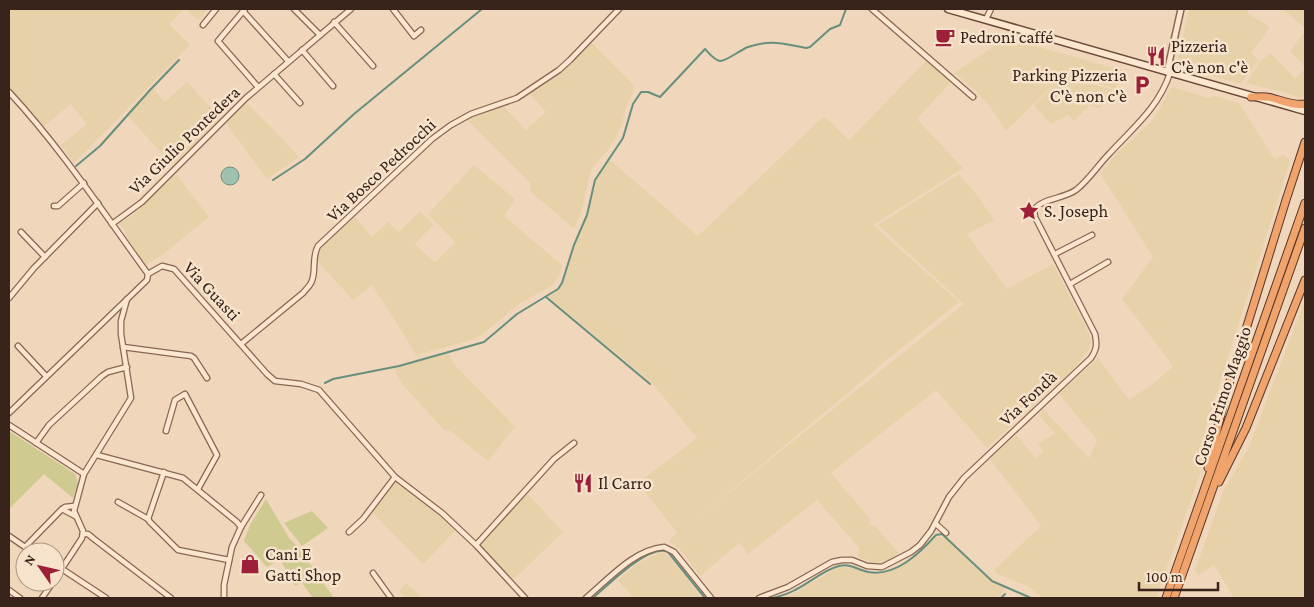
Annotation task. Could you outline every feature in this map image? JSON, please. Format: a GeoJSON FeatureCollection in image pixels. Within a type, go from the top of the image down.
{"type":"FeatureCollection","features":[{"type":"Feature","properties":{"kind":"highway"},"geometry":{"type":"LineString","coordinates":[[1251,96],[1270,97],[1291,104],[1305,104]]}},
{"type":"Feature","properties":{"kind":"highway"},"geometry":{"type":"LineString","coordinates":[[1197,524],[1227,388],[1305,142]]}},
{"type":"Feature","properties":{"kind":"highway","name":"Corso Primo Maggio"},"geometry":{"type":"LineString","coordinates":[[1174,598],[1305,203]]}},
{"type":"Feature","properties":{"kind":"highway","name":"Corso Primo Maggio"},"geometry":{"type":"LineString","coordinates":[[1166,598],[1197,524],[1305,228]]}},
{"type":"Feature","properties":{"kind":"highway"},"geometry":{"type":"LineString","coordinates":[[1197,524],[1212,503],[1220,478],[1246,428],[1305,280]]}},
{"type":"Feature","properties":{"kind":"main road"},"geometry":{"type":"LineString","coordinates":[[948,9],[1305,111]]}},
{"type":"Feature","properties":{"kind":"street"},"geometry":{"type":"LineString","coordinates":[[203,25],[216,9]]}},
{"type":"Feature","properties":{"kind":"street"},"geometry":{"type":"LineString","coordinates":[[294,9],[320,35]]}},
{"type":"Feature","properties":{"kind":"street","name":"Via Giulio Pontedera"},"geometry":{"type":"LineString","coordinates":[[112,224],[157,189],[258,87],[351,9]]}},
{"type":"Feature","properties":{"kind":"street"},"geometry":{"type":"LineString","coordinates":[[393,9],[414,36],[421,30]]}},
{"type":"Feature","properties":{"kind":"street","name":"Via Bosco Pedrocchi"},"geometry":{"type":"LineString","coordinates":[[240,344],[311,284],[314,275],[314,253],[318,246],[432,139],[451,125],[471,114],[517,98],[558,70],[619,9]]}},
{"type":"Feature","properties":{"kind":"street"},"geometry":{"type":"LineString","coordinates":[[872,9],[973,97]]}},
{"type":"Feature","properties":{"kind":"street"},"geometry":{"type":"LineString","coordinates":[[986,19],[991,9]]}},
{"type":"Feature","properties":{"kind":"street"},"geometry":{"type":"LineString","coordinates":[[1168,72],[1181,9]]}},
{"type":"Feature","properties":{"kind":"street"},"geometry":{"type":"LineString","coordinates":[[258,87],[218,41],[244,10],[288,62]]}},
{"type":"Feature","properties":{"kind":"street"},"geometry":{"type":"LineString","coordinates":[[334,22],[373,66]]}},
{"type":"Feature","properties":{"kind":"street"},"geometry":{"type":"LineString","coordinates":[[302,50],[333,86]]}},
{"type":"Feature","properties":{"kind":"street","name":"Via Fondà"},"geometry":{"type":"LineString","coordinates":[[759,598],[788,587],[832,562],[852,560],[871,567],[879,567],[887,565],[916,548],[936,524],[949,497],[964,478],[1092,358],[1096,351],[1097,343],[1095,334],[1035,217],[1034,209],[1041,203],[1068,195],[1084,183],[1111,151],[1147,115],[1159,96],[1168,72]]}},
{"type":"Feature","properties":{"kind":"street"},"geometry":{"type":"LineString","coordinates":[[274,74],[300,103]]}},
{"type":"Feature","properties":{"kind":"street"},"geometry":{"type":"LineString","coordinates":[[9,94],[47,135],[84,183],[148,274],[147,280],[9,412]]}},
{"type":"Feature","properties":{"kind":"street"},"geometry":{"type":"LineString","coordinates":[[54,206],[58,206],[84,183]]}},
{"type":"Feature","properties":{"kind":"street"},"geometry":{"type":"LineString","coordinates":[[9,298],[45,257],[98,203]]}},
{"type":"Feature","properties":{"kind":"street"},"geometry":{"type":"LineString","coordinates":[[21,232],[45,257]]}},
{"type":"Feature","properties":{"kind":"street"},"geometry":{"type":"LineString","coordinates":[[1055,254],[1092,235]]}},
{"type":"Feature","properties":{"kind":"street"},"geometry":{"type":"LineString","coordinates":[[1070,284],[1108,262]]}},
{"type":"Feature","properties":{"kind":"street","name":"Via Guasti"},"geometry":{"type":"LineString","coordinates":[[148,274],[162,266],[174,269],[275,381],[302,384],[319,390],[395,477],[442,513],[476,545],[526,598]]}},
{"type":"Feature","properties":{"kind":"street"},"geometry":{"type":"LineString","coordinates":[[65,565],[81,541],[83,534],[75,516],[74,506],[84,474],[131,398],[121,321],[127,299]]}},
{"type":"Feature","properties":{"kind":"street"},"geometry":{"type":"LineString","coordinates":[[18,346],[46,376]]}},
{"type":"Feature","properties":{"kind":"street"},"geometry":{"type":"LineString","coordinates":[[123,347],[191,356],[207,378]]}},
{"type":"Feature","properties":{"kind":"street"},"geometry":{"type":"LineString","coordinates":[[36,443],[50,425],[102,376],[108,372],[126,367]]}},
{"type":"Feature","properties":{"kind":"street"},"geometry":{"type":"LineString","coordinates":[[166,431],[175,400],[185,394],[217,455],[198,489]]}},
{"type":"Feature","properties":{"kind":"street"},"geometry":{"type":"LineString","coordinates":[[9,425],[84,474]]}},
{"type":"Feature","properties":{"kind":"street"},"geometry":{"type":"LineString","coordinates":[[476,545],[554,459],[574,443]]}},
{"type":"Feature","properties":{"kind":"street"},"geometry":{"type":"LineString","coordinates":[[97,455],[183,478],[241,527]]}},
{"type":"Feature","properties":{"kind":"street"},"geometry":{"type":"LineString","coordinates":[[148,519],[164,472]]}},
{"type":"Feature","properties":{"kind":"street"},"geometry":{"type":"LineString","coordinates":[[349,532],[364,519],[395,477]]}},
{"type":"Feature","properties":{"kind":"street"},"geometry":{"type":"LineString","coordinates":[[224,598],[223,593],[232,547],[241,527],[261,496]]}},
{"type":"Feature","properties":{"kind":"street"},"geometry":{"type":"LineString","coordinates":[[118,502],[148,519],[178,550],[229,560]]}},
{"type":"Feature","properties":{"kind":"street"},"geometry":{"type":"LineString","coordinates":[[9,536],[24,547],[62,509],[74,506]]}},
{"type":"Feature","properties":{"kind":"street"},"geometry":{"type":"LineString","coordinates":[[62,509],[75,516]]}},
{"type":"Feature","properties":{"kind":"street"},"geometry":{"type":"LineString","coordinates":[[936,524],[946,532]]}},
{"type":"Feature","properties":{"kind":"street"},"geometry":{"type":"LineString","coordinates":[[83,534],[88,534],[171,598]]}},
{"type":"Feature","properties":{"kind":"street"},"geometry":{"type":"LineString","coordinates":[[586,598],[634,558],[646,552],[664,547],[674,552],[712,598]]}},
{"type":"Feature","properties":{"kind":"street"},"geometry":{"type":"LineString","coordinates":[[65,571],[106,598]]}},
{"type":"Feature","properties":{"kind":"street"},"geometry":{"type":"LineString","coordinates":[[373,573],[391,598]]}},
{"type":"Feature","properties":{"kind":"street"},"geometry":{"type":"LineString","coordinates":[[9,590],[20,598]]}},
{"type":"Feature","properties":{"kind":"shaded area"},"geometry":{"type":"Polygon","coordinates":[[[9,9],[184,9],[169,24],[190,45],[74,163],[61,145],[87,124],[71,104],[44,126],[9,88],[9,9]]]}},
{"type":"Feature","properties":{"kind":"shaded area"},"geometry":{"type":"Polygon","coordinates":[[[186,9],[208,9],[198,20],[186,9]]]}},
{"type":"Feature","properties":{"kind":"shaded area"},"geometry":{"type":"Polygon","coordinates":[[[1189,9],[1249,9],[1247,13],[1270,27],[1251,53],[1258,60],[1241,84],[1181,67],[1177,64],[1189,9]]]}},
{"type":"Feature","properties":{"kind":"shaded area"},"geometry":{"type":"Polygon","coordinates":[[[1283,9],[1305,9],[1305,28],[1283,9]]]}},
{"type":"Feature","properties":{"kind":"shaded area"},"geometry":{"type":"Polygon","coordinates":[[[1305,31],[1305,67],[1290,51],[1305,31]]]}},
{"type":"Feature","properties":{"kind":"shaded area"},"geometry":{"type":"Polygon","coordinates":[[[1006,38],[1122,70],[1116,89],[1084,79],[1079,74],[1076,78],[1064,74],[1006,131],[988,104],[975,90],[954,73],[1006,38]]]}},
{"type":"Feature","properties":{"kind":"shaded area"},"geometry":{"type":"Polygon","coordinates":[[[591,42],[630,81],[634,86],[634,90],[616,137],[608,150],[592,168],[581,213],[574,229],[530,191],[531,184],[467,118],[483,110],[500,106],[504,107],[526,130],[546,112],[530,94],[532,91],[562,71],[591,42]]]}},
{"type":"Feature","properties":{"kind":"shaded area"},"geometry":{"type":"Polygon","coordinates":[[[1271,53],[1295,79],[1305,69],[1305,96],[1300,98],[1246,83],[1260,61],[1271,53]]]}},
{"type":"Feature","properties":{"kind":"shaded area"},"geometry":{"type":"Polygon","coordinates":[[[927,60],[952,81],[917,119],[963,168],[873,225],[959,302],[695,520],[964,304],[878,225],[959,174],[977,195],[994,220],[967,234],[1007,289],[1053,264],[1089,333],[1091,341],[1089,350],[1071,371],[987,448],[936,390],[831,473],[870,519],[870,525],[875,526],[899,553],[890,560],[875,564],[858,557],[859,548],[817,500],[748,554],[739,543],[700,576],[682,552],[669,541],[677,533],[638,483],[697,438],[652,383],[549,297],[558,290],[567,272],[589,212],[598,174],[610,160],[698,236],[824,116],[849,140],[927,60]]]}},
{"type":"Feature","properties":{"kind":"shaded area"},"geometry":{"type":"Polygon","coordinates":[[[1063,76],[1113,90],[1100,109],[1090,105],[1074,121],[1068,115],[1051,124],[1034,105],[1063,76]]]}},
{"type":"Feature","properties":{"kind":"shaded area"},"geometry":{"type":"Polygon","coordinates":[[[187,82],[219,117],[216,120],[217,123],[192,149],[188,149],[183,155],[183,159],[174,167],[128,116],[152,88],[165,102],[187,82]]]}},
{"type":"Feature","properties":{"kind":"shaded area"},"geometry":{"type":"Polygon","coordinates":[[[1172,87],[1209,98],[1215,96],[1239,103],[1275,160],[1283,154],[1290,161],[1206,427],[1200,474],[1156,598],[1043,598],[1027,586],[998,574],[994,570],[1041,526],[990,459],[1016,435],[1036,458],[1043,452],[1038,444],[1055,433],[1039,416],[1043,409],[1089,458],[1097,440],[1059,394],[1098,358],[1129,400],[1154,383],[1173,366],[1122,299],[1153,257],[1100,173],[1119,151],[1152,121],[1172,87]]]}},
{"type":"Feature","properties":{"kind":"shaded area"},"geometry":{"type":"Polygon","coordinates":[[[248,104],[299,157],[267,179],[226,124],[244,105],[248,104]]]}},
{"type":"Feature","properties":{"kind":"shaded area"},"geometry":{"type":"Polygon","coordinates":[[[474,165],[515,199],[504,216],[562,265],[560,274],[553,285],[519,304],[480,336],[472,340],[416,355],[372,285],[353,300],[317,261],[316,256],[326,241],[353,215],[372,237],[388,222],[399,232],[420,211],[433,225],[415,244],[435,263],[455,242],[428,214],[474,165]]]}},
{"type":"Feature","properties":{"kind":"shaded area"},"geometry":{"type":"Polygon","coordinates":[[[230,167],[236,170],[239,176],[236,182],[230,185],[224,182],[221,176],[224,170],[230,167]]]}},
{"type":"Feature","properties":{"kind":"shaded area"},"geometry":{"type":"Polygon","coordinates":[[[176,174],[209,217],[161,256],[146,265],[124,234],[126,231],[119,224],[133,215],[176,174]]]}},
{"type":"Feature","properties":{"kind":"shaded area"},"geometry":{"type":"Polygon","coordinates":[[[1305,300],[1305,598],[1234,598],[1214,565],[1199,575],[1195,570],[1224,489],[1248,449],[1305,300]]]}},
{"type":"Feature","properties":{"kind":"shaded area"},"geometry":{"type":"Polygon","coordinates":[[[448,353],[454,364],[515,427],[488,461],[450,431],[444,430],[402,384],[393,367],[448,353]]]}},
{"type":"Feature","properties":{"kind":"shaded area"},"geometry":{"type":"Polygon","coordinates":[[[9,431],[75,474],[78,483],[73,498],[44,474],[9,509],[9,431]]]}},
{"type":"Feature","properties":{"kind":"shaded area"},"geometry":{"type":"Polygon","coordinates":[[[395,481],[444,519],[455,531],[423,564],[372,512],[382,495],[395,481]]]}},
{"type":"Feature","properties":{"kind":"shaded area"},"geometry":{"type":"Polygon","coordinates":[[[526,492],[563,532],[513,580],[480,545],[526,492]]]}},
{"type":"Feature","properties":{"kind":"shaded area"},"geometry":{"type":"Polygon","coordinates":[[[266,499],[289,538],[299,548],[334,598],[313,598],[302,583],[295,586],[280,559],[267,567],[244,541],[250,525],[266,499]]]}},
{"type":"Feature","properties":{"kind":"shaded area"},"geometry":{"type":"Polygon","coordinates":[[[312,511],[328,528],[302,546],[284,523],[312,511]]]}},
{"type":"Feature","properties":{"kind":"shaded area"},"geometry":{"type":"Polygon","coordinates":[[[936,537],[942,537],[947,540],[983,575],[1006,588],[997,598],[780,598],[795,593],[839,567],[853,568],[874,575],[890,572],[922,553],[936,537]]]}},
{"type":"Feature","properties":{"kind":"shaded area"},"geometry":{"type":"Polygon","coordinates":[[[659,553],[666,553],[702,598],[630,598],[632,596],[618,580],[637,564],[659,553]]]}},
{"type":"Feature","properties":{"kind":"shaded area"},"geometry":{"type":"Polygon","coordinates":[[[406,583],[422,598],[406,598],[399,591],[406,583]]]}},
{"type":"Feature","properties":{"kind":"waterway"},"geometry":{"type":"LineString","coordinates":[[273,180],[305,159],[354,114],[482,9]]}},
{"type":"Feature","properties":{"kind":"waterway"},"geometry":{"type":"LineString","coordinates":[[325,383],[333,379],[399,366],[484,342],[517,314],[558,289],[562,283],[574,245],[587,215],[595,180],[623,138],[633,104],[641,92],[648,92],[660,97],[705,49],[720,61],[748,47],[764,43],[810,47],[830,29],[840,25],[846,9]]}},
{"type":"Feature","properties":{"kind":"waterway"},"geometry":{"type":"LineString","coordinates":[[76,166],[100,146],[179,60]]}},
{"type":"Feature","properties":{"kind":"waterway"},"geometry":{"type":"LineString","coordinates":[[546,297],[650,384]]}},
{"type":"Feature","properties":{"kind":"waterway"},"geometry":{"type":"LineString","coordinates":[[773,598],[801,587],[827,570],[839,566],[847,565],[868,572],[878,573],[897,568],[922,550],[936,535],[942,534],[992,581],[1031,598]]}},
{"type":"Feature","properties":{"kind":"waterway"},"geometry":{"type":"LineString","coordinates":[[593,598],[640,559],[660,551],[668,552],[705,598]]}},
{"type":"Feature","properties":{"kind":"waterway"},"geometry":{"type":"LineString","coordinates":[[1001,598],[1005,594]]}},
{"type":"Feature","properties":{"kind":"place","name":"Pedroni caffé"},"geometry":{"type":"Point","coordinates":[945,37]}},
{"type":"Feature","properties":{"kind":"place","name":"Pizzeria C'è non c'è"},"geometry":{"type":"Point","coordinates":[1156,56]}},
{"type":"Feature","properties":{"kind":"place","name":"Parking Pizzeria C'è non c'è"},"geometry":{"type":"Point","coordinates":[1142,85]}},
{"type":"Feature","properties":{"kind":"place","name":"S. Joseph"},"geometry":{"type":"Point","coordinates":[1029,211]}},
{"type":"Feature","properties":{"kind":"place","name":"Il Carro"},"geometry":{"type":"Point","coordinates":[583,483]}},
{"type":"Feature","properties":{"kind":"place","name":"Cani E Gatti Shop"},"geometry":{"type":"Point","coordinates":[250,564]}}]}
